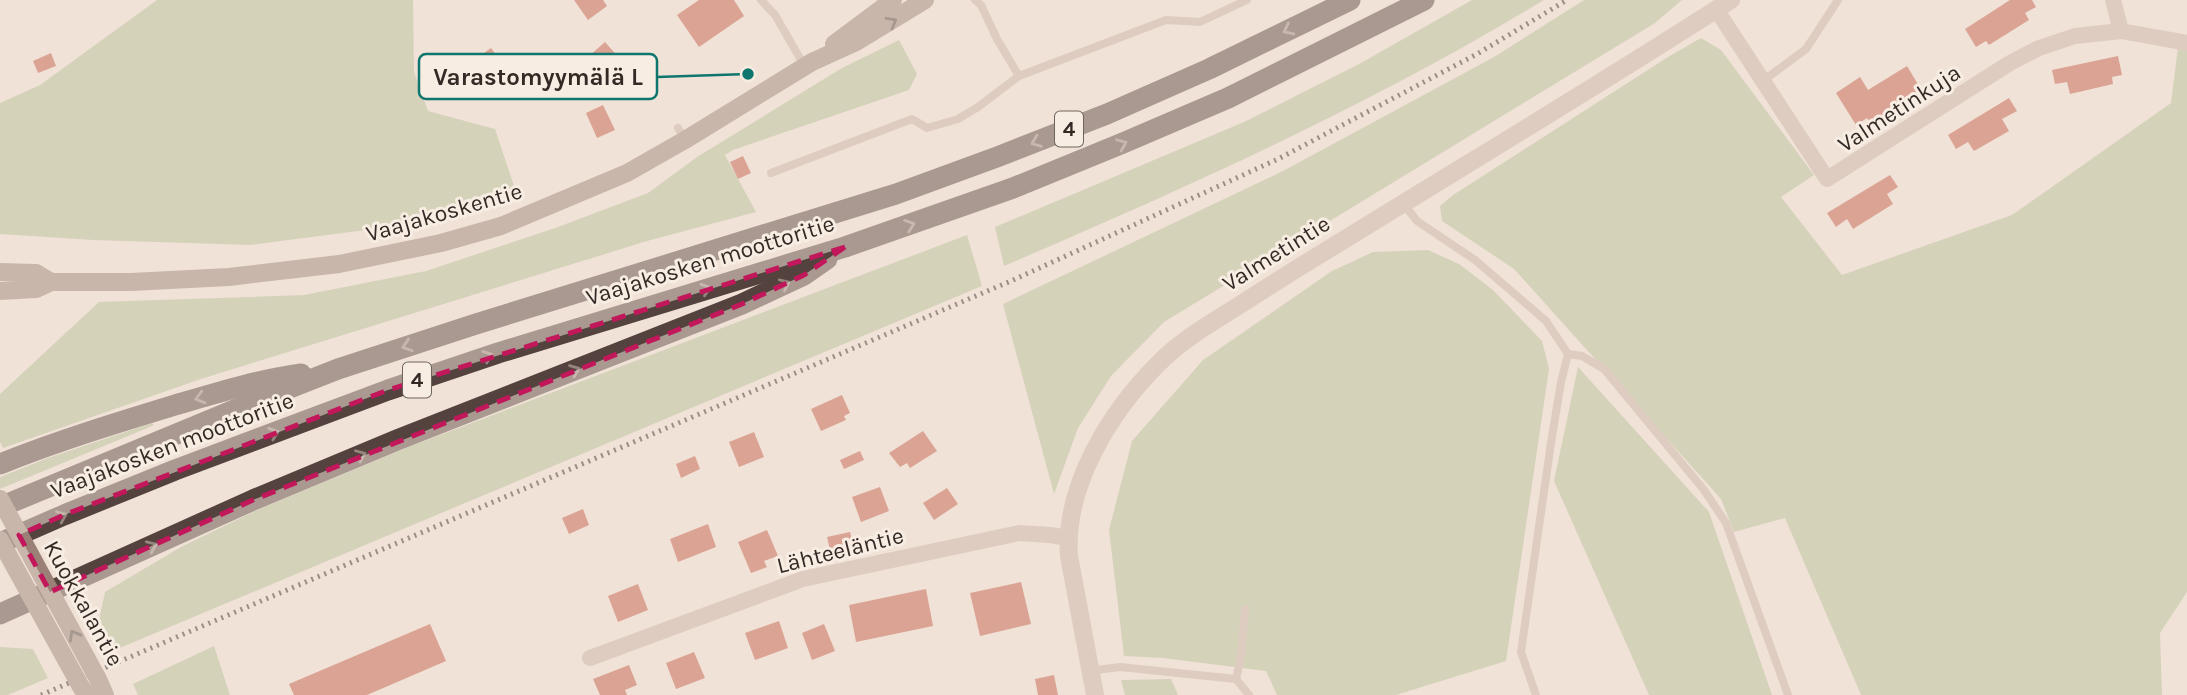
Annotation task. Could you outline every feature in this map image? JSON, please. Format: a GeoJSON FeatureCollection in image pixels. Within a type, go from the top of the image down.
{"type":"FeatureCollection","features":[{"type":"Feature","properties":{"kind":"highway","name":"Vaajakosken moottoritie"},"geometry":{"type":"LineString","coordinates":[[0,507],[338,369],[869,202],[997,157],[1107,114],[1209,69],[1350,0]]}},
{"type":"Feature","properties":{"kind":"highway","name":"Vaajakosken moottoritie"},"geometry":{"type":"LineString","coordinates":[[0,542],[175,470],[388,390],[511,349],[845,247],[1013,188],[1124,144],[1228,98],[1424,0]]}},
{"type":"Feature","properties":{"kind":"highway"},"geometry":{"type":"LineString","coordinates":[[0,614],[253,500],[397,440],[742,304],[804,275],[845,247]]}},
{"type":"Feature","properties":{"kind":"highway"},"geometry":{"type":"LineString","coordinates":[[0,464],[44,446],[205,396],[279,377],[338,369]]}},
{"type":"Feature","properties":{"kind":"main road","name":"Vaajakoskentie"},"geometry":{"type":"LineString","coordinates":[[809,64],[893,0]]}},
{"type":"Feature","properties":{"kind":"main road","name":"Vaajakoskentie"},"geometry":{"type":"LineString","coordinates":[[0,291],[36,289],[51,282],[131,282],[229,277],[339,264],[392,255],[501,226],[627,173],[682,134],[856,41],[925,0]]}},
{"type":"Feature","properties":{"kind":"main road","name":"Vaajakoskentie"},"geometry":{"type":"LineString","coordinates":[[0,272],[36,274],[51,282]]}},
{"type":"Feature","properties":{"kind":"main road","name":"Kuokkalantie"},"geometry":{"type":"LineString","coordinates":[[0,499],[80,687],[87,695]]}},
{"type":"Feature","properties":{"kind":"main road","name":"Kuokkalantie"},"geometry":{"type":"LineString","coordinates":[[0,542],[99,679],[105,695]]}},
{"type":"Feature","properties":{"kind":"street"},"geometry":{"type":"LineString","coordinates":[[2113,0],[2121,31]]}},
{"type":"Feature","properties":{"kind":"street","name":"Valmetinkuja"},"geometry":{"type":"LineString","coordinates":[[1723,5],[1764,80],[1827,180],[2029,53],[2075,36],[2121,31],[2187,43]]}},
{"type":"Feature","properties":{"kind":"street","name":"Valmetintie"},"geometry":{"type":"LineString","coordinates":[[1095,695],[1068,538],[1081,483],[1093,451],[1137,386],[1185,340],[1723,5]]}},
{"type":"Feature","properties":{"kind":"street","name":"Lähteeläntie"},"geometry":{"type":"LineString","coordinates":[[590,658],[803,579],[1019,533],[1068,538]]}},
{"type":"Feature","properties":{"kind":"lane"},"geometry":{"type":"LineString","coordinates":[[761,0],[775,15],[809,64]]}},
{"type":"Feature","properties":{"kind":"lane"},"geometry":{"type":"LineString","coordinates":[[975,0],[981,5],[1019,76]]}},
{"type":"Feature","properties":{"kind":"lane"},"geometry":{"type":"LineString","coordinates":[[771,173],[912,119],[927,128],[958,119],[1019,76],[1166,20],[1200,22],[1247,0]]}},
{"type":"Feature","properties":{"kind":"lane"},"geometry":{"type":"LineString","coordinates":[[1764,80],[1806,49],[1838,0]]}},
{"type":"Feature","properties":{"kind":"lane"},"geometry":{"type":"LineString","coordinates":[[1403,203],[1417,221],[1475,260],[1546,321],[1568,354],[1581,356],[1604,369],[1704,490],[1726,523],[1788,695]]}},
{"type":"Feature","properties":{"kind":"lane"},"geometry":{"type":"LineString","coordinates":[[1536,695],[1521,652],[1544,484],[1568,354]]}},
{"type":"Feature","properties":{"kind":"lane"},"geometry":{"type":"LineString","coordinates":[[1236,679],[1241,657],[1245,609]]}},
{"type":"Feature","properties":{"kind":"lane"},"geometry":{"type":"LineString","coordinates":[[1089,671],[1120,667],[1236,679],[1249,695]]}},
{"type":"Feature","properties":{"kind":"highlighted area"},"geometry":{"type":"Polygon","coordinates":[[[845,247],[804,275],[742,304],[253,500],[50,592],[19,535],[64,515],[388,390],[845,247]]]}},
{"type":"Feature","properties":{"kind":"green space"},"geometry":{"type":"Polygon","coordinates":[[[157,0],[413,0],[414,72],[428,111],[495,129],[515,189],[389,227],[250,245],[0,234],[0,103],[40,85],[157,0]]]}},
{"type":"Feature","properties":{"kind":"green space"},"geometry":{"type":"Polygon","coordinates":[[[1472,0],[1544,0],[1347,109],[1211,175],[1004,266],[995,227],[1244,122],[1361,63],[1472,0]]]}},
{"type":"Feature","properties":{"kind":"green space"},"geometry":{"type":"Polygon","coordinates":[[[1584,0],[1682,0],[1655,23],[1164,322],[1111,376],[1078,428],[1054,494],[1003,304],[1283,171],[1494,57],[1584,0]]]}},
{"type":"Feature","properties":{"kind":"green space"},"geometry":{"type":"Polygon","coordinates":[[[1701,38],[1721,50],[1814,175],[1781,197],[1842,275],[2012,215],[2171,103],[2178,47],[2187,49],[2187,592],[2160,633],[2162,695],[1861,695],[1785,518],[1734,532],[1721,499],[1514,269],[1442,221],[1440,206],[1453,195],[1701,38]]]}},
{"type":"Feature","properties":{"kind":"green space"},"geometry":{"type":"Polygon","coordinates":[[[899,40],[917,74],[909,90],[725,155],[756,212],[647,241],[201,379],[3,448],[0,442],[0,394],[99,302],[304,295],[426,271],[558,227],[648,193],[697,157],[842,68],[899,40]]]}},
{"type":"Feature","properties":{"kind":"green space"},"geometry":{"type":"Polygon","coordinates":[[[967,235],[982,286],[115,650],[99,620],[105,592],[181,547],[257,510],[411,446],[967,235]]]}},
{"type":"Feature","properties":{"kind":"green space"},"geometry":{"type":"Polygon","coordinates":[[[1428,250],[1459,264],[1493,290],[1542,341],[1549,369],[1506,661],[1396,695],[1277,695],[1266,671],[1163,658],[1124,656],[1109,530],[1132,441],[1203,360],[1332,271],[1373,252],[1428,250]]]}},
{"type":"Feature","properties":{"kind":"green space"},"geometry":{"type":"Polygon","coordinates":[[[1578,367],[1709,512],[1772,695],[1649,695],[1554,481],[1578,367]]]}},
{"type":"Feature","properties":{"kind":"green space"},"geometry":{"type":"Polygon","coordinates":[[[152,423],[154,425],[0,489],[0,477],[152,423]]]}},
{"type":"Feature","properties":{"kind":"green space"},"geometry":{"type":"Polygon","coordinates":[[[214,646],[230,695],[138,695],[133,684],[214,646]]]}},
{"type":"Feature","properties":{"kind":"green space"},"geometry":{"type":"Polygon","coordinates":[[[0,647],[33,649],[48,678],[8,695],[0,695],[0,647]]]}},
{"type":"Feature","properties":{"kind":"green space"},"geometry":{"type":"Polygon","coordinates":[[[1171,679],[1178,695],[1125,695],[1121,680],[1171,679]]]}},
{"type":"Feature","properties":{"kind":"building"},"geometry":{"type":"Polygon","coordinates":[[[574,0],[603,0],[607,6],[588,20],[574,0]]]}},
{"type":"Feature","properties":{"kind":"building"},"geometry":{"type":"Polygon","coordinates":[[[699,0],[734,0],[744,16],[699,47],[677,15],[699,0]]]}},
{"type":"Feature","properties":{"kind":"building"},"geometry":{"type":"Polygon","coordinates":[[[2010,0],[2032,0],[2036,7],[2025,13],[2029,20],[1989,45],[1986,41],[1976,47],[1965,29],[2010,0]]]}},
{"type":"Feature","properties":{"kind":"building"},"geometry":{"type":"Polygon","coordinates":[[[605,42],[621,60],[596,82],[580,64],[605,42]]]}},
{"type":"Feature","properties":{"kind":"building"},"geometry":{"type":"Polygon","coordinates":[[[491,48],[508,71],[488,85],[484,79],[467,92],[454,74],[491,48]]]}},
{"type":"Feature","properties":{"kind":"building"},"geometry":{"type":"Polygon","coordinates":[[[51,53],[56,66],[38,73],[33,61],[51,53]]]}},
{"type":"Feature","properties":{"kind":"building"},"geometry":{"type":"Polygon","coordinates":[[[2118,56],[2122,75],[2112,77],[2113,84],[2070,94],[2067,82],[2055,84],[2052,70],[2118,56]]]}},
{"type":"Feature","properties":{"kind":"building"},"geometry":{"type":"Polygon","coordinates":[[[1907,66],[1922,91],[1871,123],[1867,118],[1856,125],[1836,93],[1860,77],[1868,90],[1907,66]]]}},
{"type":"Feature","properties":{"kind":"building"},"geometry":{"type":"Polygon","coordinates":[[[2009,98],[2017,111],[2002,119],[2009,131],[1974,151],[1968,142],[1956,149],[1948,135],[2009,98]]]}},
{"type":"Feature","properties":{"kind":"building"},"geometry":{"type":"Polygon","coordinates":[[[603,105],[615,130],[597,138],[586,113],[603,105]]]}},
{"type":"Feature","properties":{"kind":"building"},"geometry":{"type":"Polygon","coordinates":[[[743,156],[751,173],[738,179],[730,162],[743,156]]]}},
{"type":"Feature","properties":{"kind":"building"},"geometry":{"type":"Polygon","coordinates":[[[1890,175],[1898,187],[1887,194],[1893,204],[1853,229],[1847,219],[1836,227],[1827,213],[1890,175]]]}},
{"type":"Feature","properties":{"kind":"building"},"geometry":{"type":"Polygon","coordinates":[[[842,395],[850,413],[844,416],[846,420],[821,431],[811,409],[842,395]]]}},
{"type":"Feature","properties":{"kind":"building"},"geometry":{"type":"Polygon","coordinates":[[[923,431],[937,451],[910,468],[907,463],[900,467],[889,453],[923,431]]]}},
{"type":"Feature","properties":{"kind":"building"},"geometry":{"type":"Polygon","coordinates":[[[754,432],[764,457],[739,467],[729,442],[754,432]]]}},
{"type":"Feature","properties":{"kind":"building"},"geometry":{"type":"Polygon","coordinates":[[[860,451],[864,460],[844,469],[840,460],[860,451]]]}},
{"type":"Feature","properties":{"kind":"building"},"geometry":{"type":"Polygon","coordinates":[[[695,456],[700,469],[681,478],[676,464],[695,456]]]}},
{"type":"Feature","properties":{"kind":"building"},"geometry":{"type":"Polygon","coordinates":[[[880,487],[889,511],[861,522],[852,497],[880,487]]]}},
{"type":"Feature","properties":{"kind":"building"},"geometry":{"type":"Polygon","coordinates":[[[947,488],[958,504],[934,520],[923,503],[947,488]]]}},
{"type":"Feature","properties":{"kind":"building"},"geometry":{"type":"Polygon","coordinates":[[[583,509],[589,525],[569,534],[562,518],[583,509]]]}},
{"type":"Feature","properties":{"kind":"building"},"geometry":{"type":"Polygon","coordinates":[[[708,524],[716,547],[678,562],[670,539],[708,524]]]}},
{"type":"Feature","properties":{"kind":"building"},"geometry":{"type":"Polygon","coordinates":[[[767,530],[778,556],[764,561],[767,567],[751,573],[738,542],[767,530]]]}},
{"type":"Feature","properties":{"kind":"building"},"geometry":{"type":"Polygon","coordinates":[[[850,532],[855,552],[832,558],[827,537],[850,532]]]}},
{"type":"Feature","properties":{"kind":"building"},"geometry":{"type":"Polygon","coordinates":[[[1021,582],[1031,624],[980,636],[970,593],[1021,582]]]}},
{"type":"Feature","properties":{"kind":"building"},"geometry":{"type":"Polygon","coordinates":[[[638,584],[648,610],[618,622],[608,596],[638,584]]]}},
{"type":"Feature","properties":{"kind":"building"},"geometry":{"type":"Polygon","coordinates":[[[926,589],[933,626],[856,642],[849,605],[926,589]]]}},
{"type":"Feature","properties":{"kind":"building"},"geometry":{"type":"Polygon","coordinates":[[[779,621],[788,648],[755,660],[745,633],[779,621]]]}},
{"type":"Feature","properties":{"kind":"building"},"geometry":{"type":"Polygon","coordinates":[[[430,624],[446,661],[367,695],[294,695],[289,684],[430,624]]]}},
{"type":"Feature","properties":{"kind":"building"},"geometry":{"type":"Polygon","coordinates":[[[824,624],[835,651],[812,660],[802,633],[824,624]]]}},
{"type":"Feature","properties":{"kind":"building"},"geometry":{"type":"Polygon","coordinates":[[[694,652],[705,678],[676,689],[666,663],[694,652]]]}},
{"type":"Feature","properties":{"kind":"building"},"geometry":{"type":"Polygon","coordinates":[[[629,665],[637,685],[625,690],[627,695],[600,695],[593,679],[629,665]]]}},
{"type":"Feature","properties":{"kind":"building"},"geometry":{"type":"Polygon","coordinates":[[[1054,675],[1058,695],[1038,695],[1035,679],[1054,675]]]}},
{"type":"Feature","properties":{"kind":"railway"},"geometry":{"type":"LineString","coordinates":[[41,695],[1011,281],[1278,159],[1477,54],[1567,0]]}},
{"type":"Feature","properties":{"kind":"place","name":"Varastomyymälä L"},"geometry":{"type":"Point","coordinates":[748,74]}}]}
